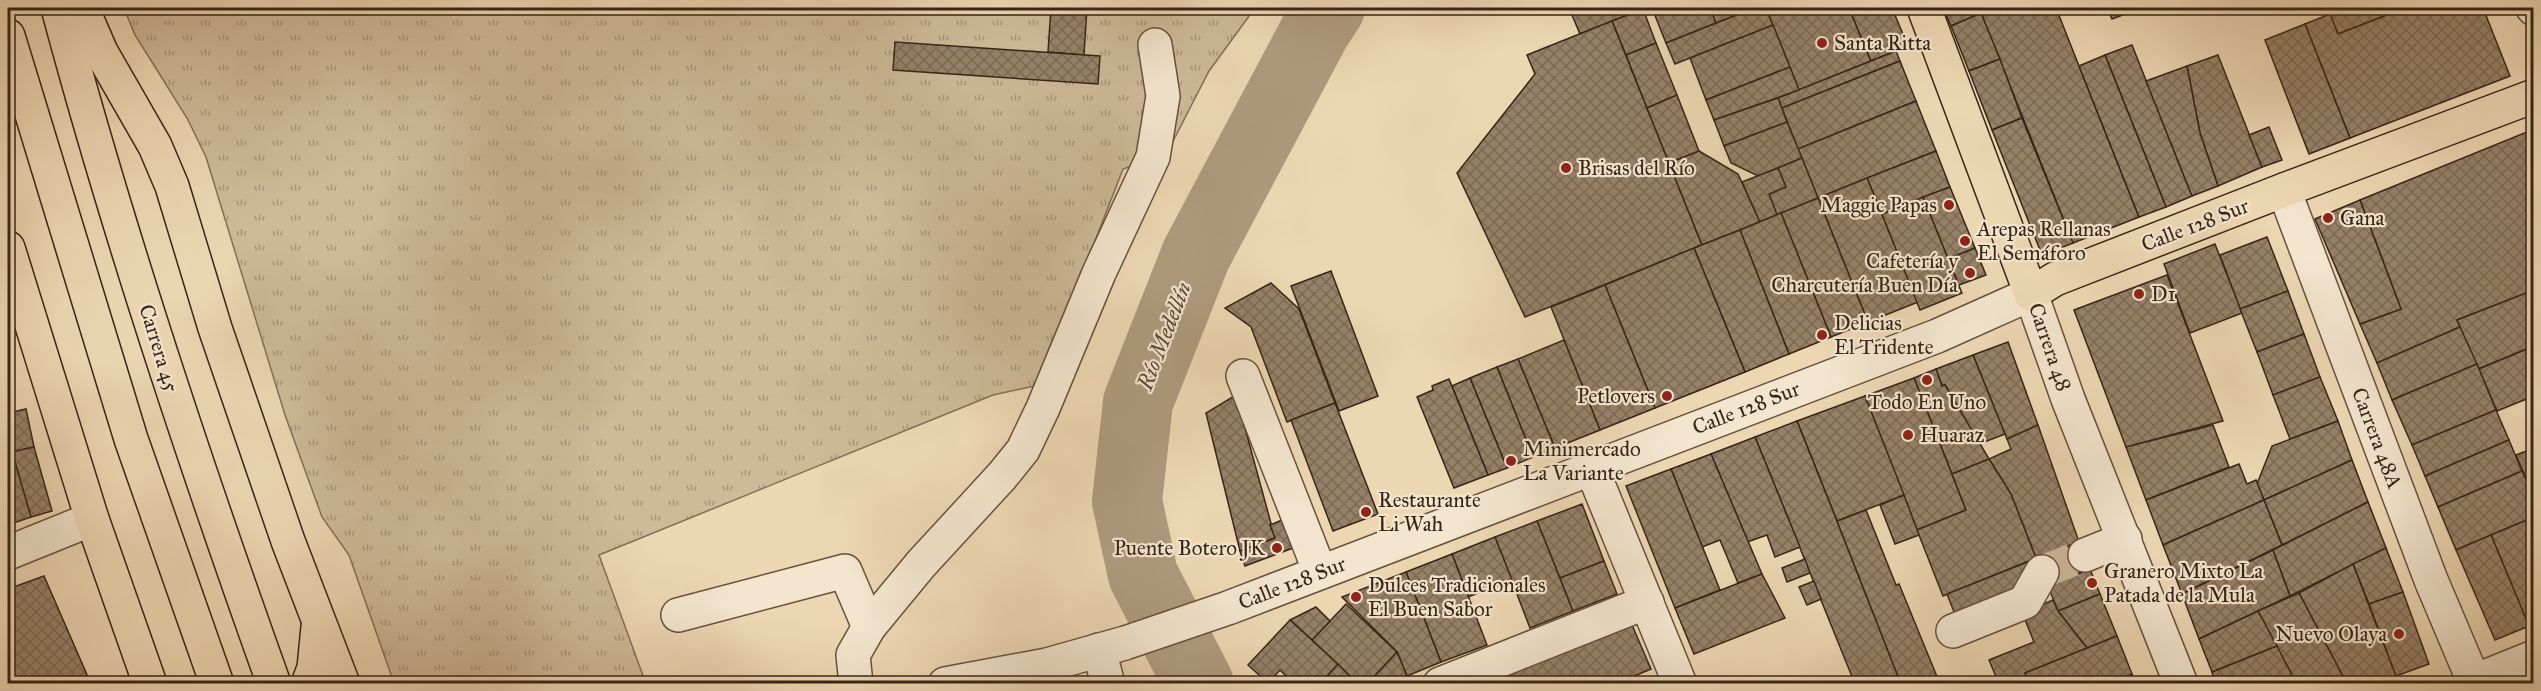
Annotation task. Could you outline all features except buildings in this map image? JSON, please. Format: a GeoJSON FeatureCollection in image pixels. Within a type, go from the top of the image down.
{"type":"FeatureCollection","features":[{"type":"Feature","properties":{"kind":"main road","name":"Carrera 45"},"geometry":{"type":"LineString","coordinates":[[58,8],[83,101],[183,427],[274,684]]}},
{"type":"Feature","properties":{"kind":"main road"},"geometry":{"type":"LineString","coordinates":[[82,8],[101,52],[155,146],[172,186],[219,339],[288,541],[343,684]]}},
{"type":"Feature","properties":{"kind":"main road","name":"Carrera 48"},"geometry":{"type":"LineString","coordinates":[[1924,8],[2031,294]]}},
{"type":"Feature","properties":{"kind":"main road"},"geometry":{"type":"LineString","coordinates":[[8,36],[130,439],[217,684]]}},
{"type":"Feature","properties":{"kind":"main road","name":"Calle 128 Sur"},"geometry":{"type":"LineString","coordinates":[[2031,294],[2055,279],[2534,96]]}},
{"type":"Feature","properties":{"kind":"main road"},"geometry":{"type":"LineString","coordinates":[[8,248],[92,519],[149,676]]}},
{"type":"Feature","properties":{"kind":"main road"},"geometry":{"type":"LineString","coordinates":[[308,684],[318,647],[318,619]]}},
{"type":"Feature","properties":{"kind":"street"},"geometry":{"type":"LineString","coordinates":[[856,684],[853,655],[869,627],[921,564],[1023,450],[1043,408],[1099,273],[1153,157],[1163,96],[1155,45]]}},
{"type":"Feature","properties":{"kind":"street","name":"Carrera 48A"},"geometry":{"type":"LineString","coordinates":[[2284,190],[2472,683]]}},
{"type":"Feature","properties":{"kind":"street","name":"Calle 128 Sur"},"geometry":{"type":"LineString","coordinates":[[945,684],[1047,665],[1112,647],[1228,609],[1591,467],[1937,336],[2031,294]]}},
{"type":"Feature","properties":{"kind":"street","name":"Carrera 48"},"geometry":{"type":"LineString","coordinates":[[2031,294],[2068,399],[2181,684]]}},
{"type":"Feature","properties":{"kind":"street"},"geometry":{"type":"LineString","coordinates":[[1244,376],[1320,572]]}},
{"type":"Feature","properties":{"kind":"street"},"geometry":{"type":"LineString","coordinates":[[1591,467],[1680,684]]}},
{"type":"Feature","properties":{"kind":"street"},"geometry":{"type":"LineString","coordinates":[[8,553],[92,519]]}},
{"type":"Feature","properties":{"kind":"street"},"geometry":{"type":"LineString","coordinates":[[2085,555],[2125,539]]}},
{"type":"Feature","properties":{"kind":"street"},"geometry":{"type":"LineString","coordinates":[[678,615],[845,572],[869,627]]}},
{"type":"Feature","properties":{"kind":"street"},"geometry":{"type":"LineString","coordinates":[[1953,631],[2025,602],[2042,572]]}},
{"type":"Feature","properties":{"kind":"street"},"geometry":{"type":"LineString","coordinates":[[1440,684],[1647,602]]}},
{"type":"Feature","properties":{"kind":"street"},"geometry":{"type":"LineString","coordinates":[[1108,684],[1112,647]]}},
{"type":"Feature","properties":{"kind":"street"},"geometry":{"type":"LineString","coordinates":[[2472,683],[2534,657]]}},
{"type":"Feature","properties":{"kind":"green space"},"geometry":{"type":"Polygon","coordinates":[[[124,8],[1255,8],[1209,71],[1167,153],[1123,169],[1039,385],[993,395],[599,555],[646,684],[394,683],[349,555],[322,517],[285,415],[206,157],[187,118],[135,35],[124,8]]]}},
{"type":"Feature","properties":{"kind":"waterway","name":"Río Medellín"},"geometry":{"type":"LineString","coordinates":[[1199,684],[1143,575],[1127,501],[1138,402],[1196,255],[1315,31],[1330,8]]}},
{"type":"Feature","properties":{"kind":"tunnel"},"geometry":{"type":"LineString","coordinates":[[2042,572],[2085,555]]}},
{"type":"Feature","properties":{"kind":"place","name":"Santa Ritta"},"geometry":{"type":"Point","coordinates":[1822,43]}},
{"type":"Feature","properties":{"kind":"place","name":"Brisas del Río"},"geometry":{"type":"Point","coordinates":[1566,168]}},
{"type":"Feature","properties":{"kind":"place","name":"Maggic Papas"},"geometry":{"type":"Point","coordinates":[1949,205]}},
{"type":"Feature","properties":{"kind":"place","name":"Gana"},"geometry":{"type":"Point","coordinates":[2328,218]}},
{"type":"Feature","properties":{"kind":"place","name":"Arepas Rellanas El Semáforo"},"geometry":{"type":"Point","coordinates":[1965,241]}},
{"type":"Feature","properties":{"kind":"place","name":"Cafetería y Charcutería Buen Día"},"geometry":{"type":"Point","coordinates":[1970,273]}},
{"type":"Feature","properties":{"kind":"place","name":"D1"},"geometry":{"type":"Point","coordinates":[2139,294]}},
{"type":"Feature","properties":{"kind":"place","name":"Delicias El Tridente"},"geometry":{"type":"Point","coordinates":[1822,335]}},
{"type":"Feature","properties":{"kind":"place","name":"Todo En Uno"},"geometry":{"type":"Point","coordinates":[1927,380]}},
{"type":"Feature","properties":{"kind":"place","name":"Petlovers"},"geometry":{"type":"Point","coordinates":[1667,396]}},
{"type":"Feature","properties":{"kind":"place","name":"Huaraz"},"geometry":{"type":"Point","coordinates":[1908,435]}},
{"type":"Feature","properties":{"kind":"place","name":"Minimercado La Variante"},"geometry":{"type":"Point","coordinates":[1511,461]}},
{"type":"Feature","properties":{"kind":"place","name":"Restaurante Li Wah"},"geometry":{"type":"Point","coordinates":[1366,512]}},
{"type":"Feature","properties":{"kind":"place","name":"Puente Botero JK"},"geometry":{"type":"Point","coordinates":[1277,548]}},
{"type":"Feature","properties":{"kind":"place","name":"Granero Mixto La Patada de la Mula"},"geometry":{"type":"Point","coordinates":[2092,583]}},
{"type":"Feature","properties":{"kind":"place","name":"Dulces Tradicionales El Buen Sabor"},"geometry":{"type":"Point","coordinates":[1356,597]}},
{"type":"Feature","properties":{"kind":"place","name":"Nuevo Olaya"},"geometry":{"type":"Point","coordinates":[2399,634]}}]}
